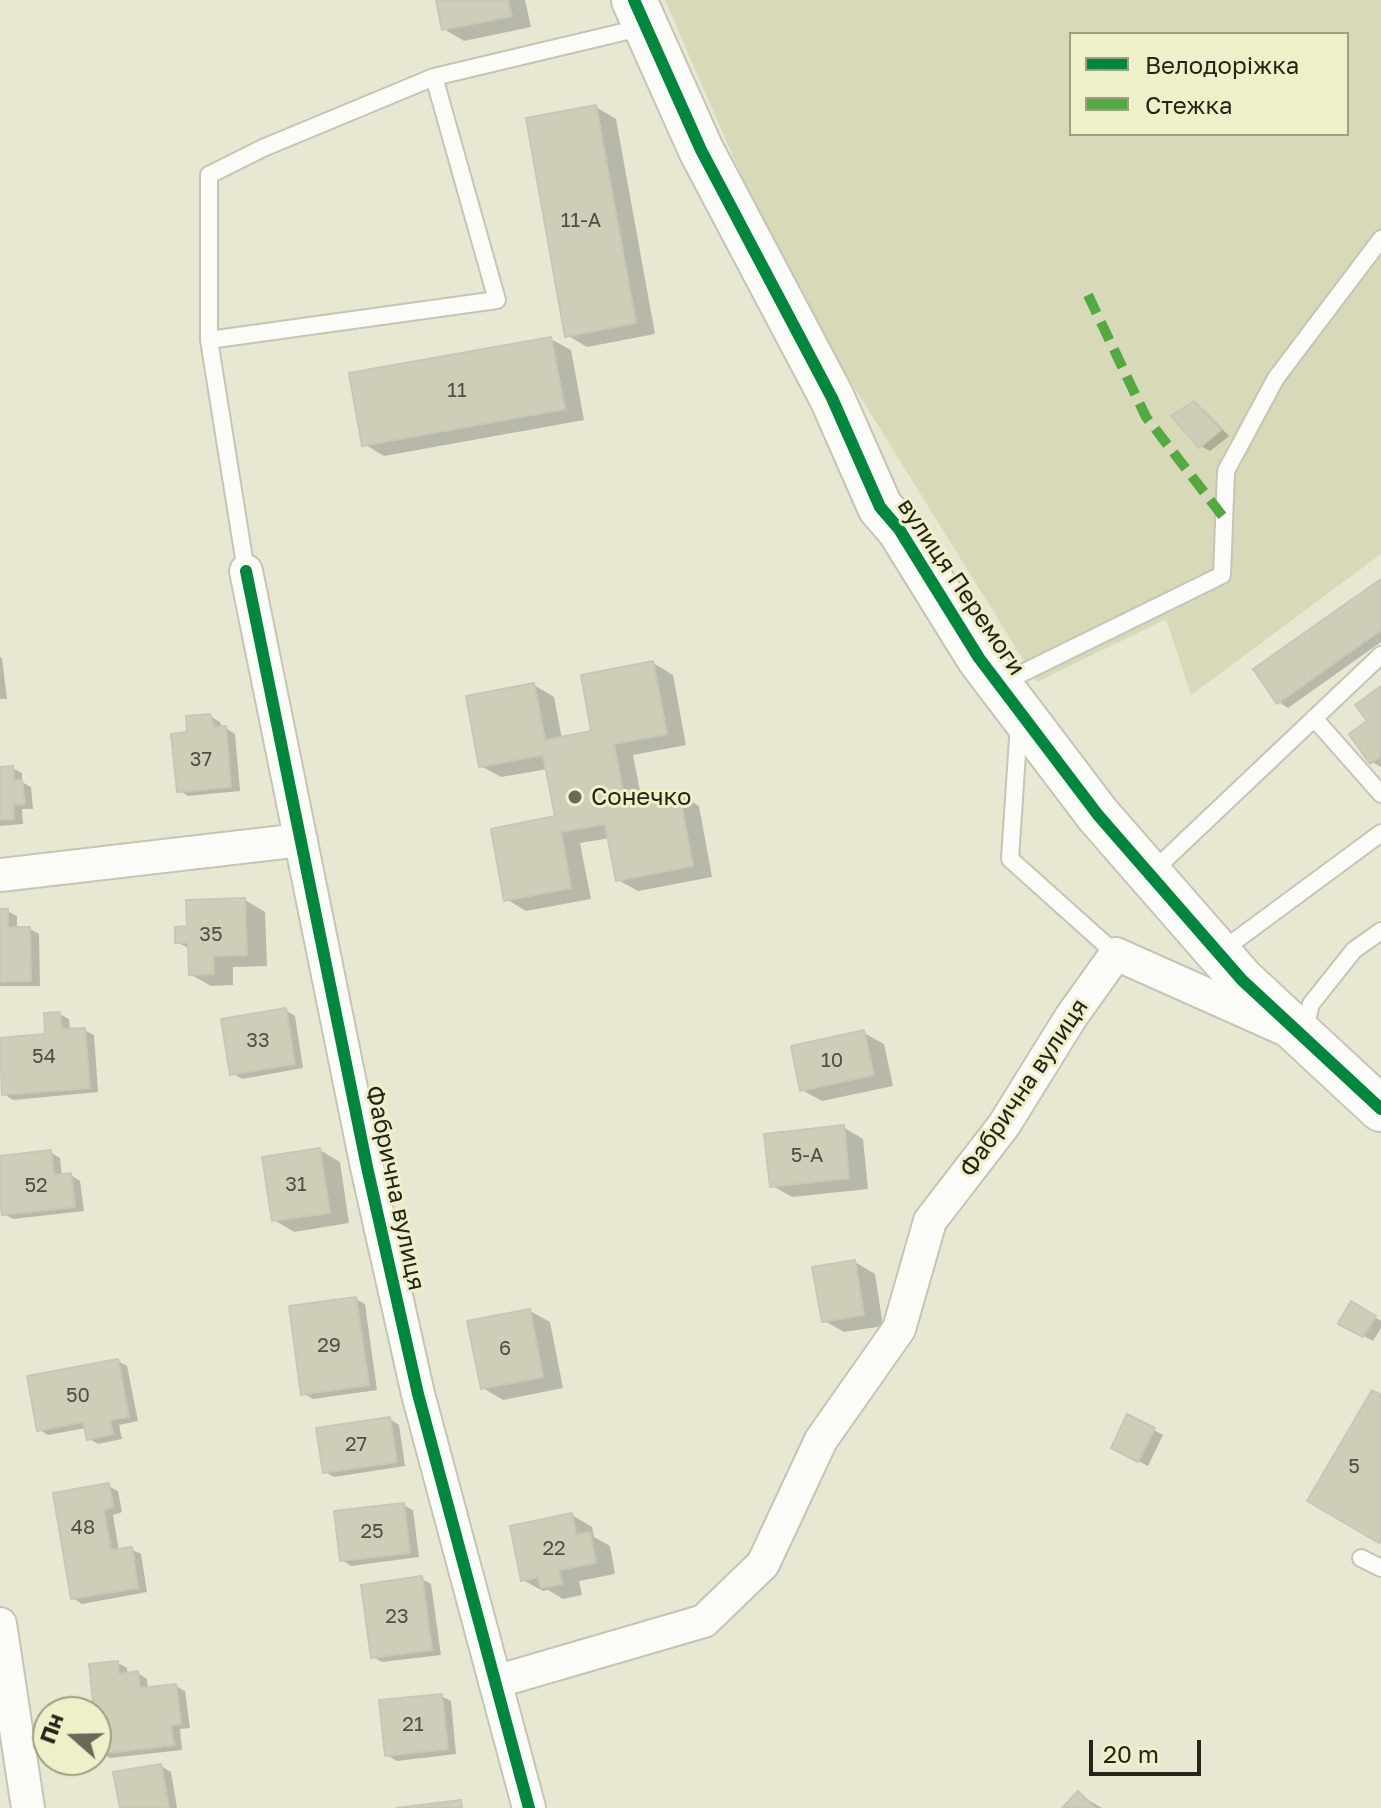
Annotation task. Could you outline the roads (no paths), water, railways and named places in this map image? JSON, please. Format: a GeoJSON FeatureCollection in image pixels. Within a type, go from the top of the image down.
{"type":"FeatureCollection","features":[{"type":"Feature","properties":{"kind":"street","name":"вулиця Перемоги"},"geometry":{"type":"LineString","coordinates":[[640,13],[701,150],[832,398],[880,507],[899,529],[979,658],[1098,815],[1242,980],[1381,1109]]}},
{"type":"Feature","properties":{"kind":"street","name":"Фабрична вулиця"},"geometry":{"type":"LineString","coordinates":[[246,571],[367,1167],[418,1394],[529,1808]]}},
{"type":"Feature","properties":{"kind":"street"},"geometry":{"type":"LineString","coordinates":[[0,875],[301,840]]}},
{"type":"Feature","properties":{"kind":"street","name":"Фабрична вулиця"},"geometry":{"type":"LineString","coordinates":[[495,1682],[704,1621],[763,1564],[821,1440],[899,1329],[930,1221],[1004,1125],[1071,1017],[1116,954]]}},
{"type":"Feature","properties":{"kind":"street"},"geometry":{"type":"LineString","coordinates":[[1116,954],[1303,1037]]}},
{"type":"Feature","properties":{"kind":"street"},"geometry":{"type":"LineString","coordinates":[[0,1624],[28,1808]]}},
{"type":"Feature","properties":{"kind":"lane"},"geometry":{"type":"LineString","coordinates":[[246,571],[209,340],[209,175],[263,148],[434,77],[640,13]]}},
{"type":"Feature","properties":{"kind":"lane"},"geometry":{"type":"LineString","coordinates":[[209,340],[497,300],[434,77]]}},
{"type":"Feature","properties":{"kind":"lane"},"geometry":{"type":"LineString","coordinates":[[1116,954],[1010,859],[1009,698],[1222,575],[1226,471],[1276,378],[1381,239]]}},
{"type":"Feature","properties":{"kind":"lane"},"geometry":{"type":"LineString","coordinates":[[1149,874],[1381,655]]}},
{"type":"Feature","properties":{"kind":"lane"},"geometry":{"type":"LineString","coordinates":[[1314,718],[1381,794]]}},
{"type":"Feature","properties":{"kind":"lane"},"geometry":{"type":"LineString","coordinates":[[1219,953],[1381,833]]}},
{"type":"Feature","properties":{"kind":"lane"},"geometry":{"type":"LineString","coordinates":[[1303,1037],[1311,1004],[1354,950],[1381,931]]}},
{"type":"Feature","properties":{"kind":"lane"},"geometry":{"type":"LineString","coordinates":[[1361,1558],[1381,1568]]}},
{"type":"Feature","properties":{"kind":"place","name":"Сонечко"},"geometry":{"type":"Point","coordinates":[575,797]}}]}
